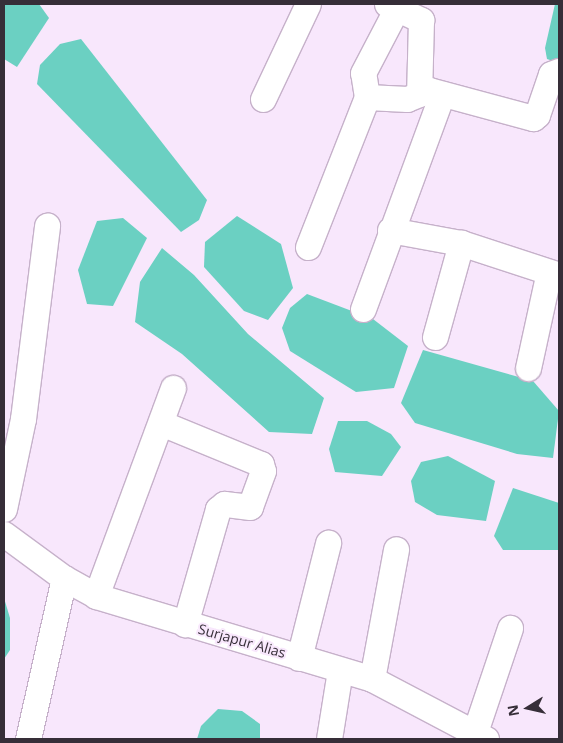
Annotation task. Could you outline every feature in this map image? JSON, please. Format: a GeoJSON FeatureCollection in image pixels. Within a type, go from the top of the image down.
{"type":"FeatureCollection","features":[{"type":"Feature","properties":{"kind":"street"},"geometry":{"type":"LineString","coordinates":[[263,99],[308,4]]}},
{"type":"Feature","properties":{"kind":"street"},"geometry":{"type":"LineString","coordinates":[[308,247],[367,97],[363,73],[392,6],[418,17],[422,24],[431,94],[364,309]]}},
{"type":"Feature","properties":{"kind":"street"},"geometry":{"type":"LineString","coordinates":[[367,97],[407,99],[431,94],[533,118],[537,115],[551,74],[559,71]]}},
{"type":"Feature","properties":{"kind":"street"},"geometry":{"type":"LineString","coordinates":[[4,509],[23,419],[48,225]]}},
{"type":"Feature","properties":{"kind":"street"},"geometry":{"type":"LineString","coordinates":[[390,230],[461,242],[557,274],[528,368]]}},
{"type":"Feature","properties":{"kind":"street"},"geometry":{"type":"LineString","coordinates":[[435,338],[461,242]]}},
{"type":"Feature","properties":{"kind":"street"},"geometry":{"type":"LineString","coordinates":[[96,596],[173,388]]}},
{"type":"Feature","properties":{"kind":"street"},"geometry":{"type":"LineString","coordinates":[[161,423],[261,464],[263,471],[250,507],[224,504],[218,509],[185,624]]}},
{"type":"Feature","properties":{"kind":"street","name":"Surjapur Alias"},"geometry":{"type":"LineString","coordinates":[[4,534],[64,578],[96,596],[372,680],[480,737]]}},
{"type":"Feature","properties":{"kind":"street"},"geometry":{"type":"LineString","coordinates":[[300,658],[328,543]]}},
{"type":"Feature","properties":{"kind":"street"},"geometry":{"type":"LineString","coordinates":[[372,680],[396,549]]}},
{"type":"Feature","properties":{"kind":"street"},"geometry":{"type":"LineString","coordinates":[[28,739],[64,578]]}},
{"type":"Feature","properties":{"kind":"street"},"geometry":{"type":"LineString","coordinates":[[480,737],[510,628]]}},
{"type":"Feature","properties":{"kind":"street"},"geometry":{"type":"LineString","coordinates":[[329,739],[340,670]]}},
{"type":"Feature","properties":{"kind":"shaded area"},"geometry":{"type":"Polygon","coordinates":[[[4,4],[39,4],[49,18],[17,67],[4,59],[4,4]]]}},
{"type":"Feature","properties":{"kind":"shaded area"},"geometry":{"type":"Polygon","coordinates":[[[555,4],[559,4],[559,63],[547,59],[545,48],[555,4]]]}},
{"type":"Feature","properties":{"kind":"shaded area"},"geometry":{"type":"Polygon","coordinates":[[[81,39],[207,200],[199,220],[181,232],[37,84],[40,65],[60,44],[81,39]]]}},
{"type":"Feature","properties":{"kind":"shaded area"},"geometry":{"type":"Polygon","coordinates":[[[237,216],[281,244],[293,288],[268,320],[244,311],[204,267],[205,242],[237,216]]]}},
{"type":"Feature","properties":{"kind":"shaded area"},"geometry":{"type":"Polygon","coordinates":[[[123,218],[147,238],[113,306],[87,304],[78,270],[97,221],[123,218]]]}},
{"type":"Feature","properties":{"kind":"shaded area"},"geometry":{"type":"Polygon","coordinates":[[[162,248],[194,275],[248,334],[324,398],[312,434],[269,432],[182,354],[135,322],[140,282],[162,248]]]}},
{"type":"Feature","properties":{"kind":"shaded area"},"geometry":{"type":"Polygon","coordinates":[[[307,294],[373,319],[408,346],[394,388],[356,392],[290,351],[282,328],[290,308],[307,294]]]}},
{"type":"Feature","properties":{"kind":"shaded area"},"geometry":{"type":"Polygon","coordinates":[[[423,350],[533,381],[559,411],[553,458],[517,454],[415,423],[401,403],[423,350]]]}},
{"type":"Feature","properties":{"kind":"shaded area"},"geometry":{"type":"Polygon","coordinates":[[[338,421],[367,421],[391,434],[401,447],[382,476],[335,472],[329,449],[338,421]]]}},
{"type":"Feature","properties":{"kind":"shaded area"},"geometry":{"type":"Polygon","coordinates":[[[448,456],[495,481],[486,521],[437,515],[415,502],[411,481],[421,462],[448,456]]]}},
{"type":"Feature","properties":{"kind":"shaded area"},"geometry":{"type":"Polygon","coordinates":[[[513,488],[559,503],[559,550],[503,550],[494,536],[513,488]]]}},
{"type":"Feature","properties":{"kind":"shaded area"},"geometry":{"type":"Polygon","coordinates":[[[4,598],[10,618],[10,650],[4,659],[4,598]]]}},
{"type":"Feature","properties":{"kind":"shaded area"},"geometry":{"type":"Polygon","coordinates":[[[218,709],[242,711],[260,724],[260,739],[197,739],[201,726],[218,709]]]}}]}
